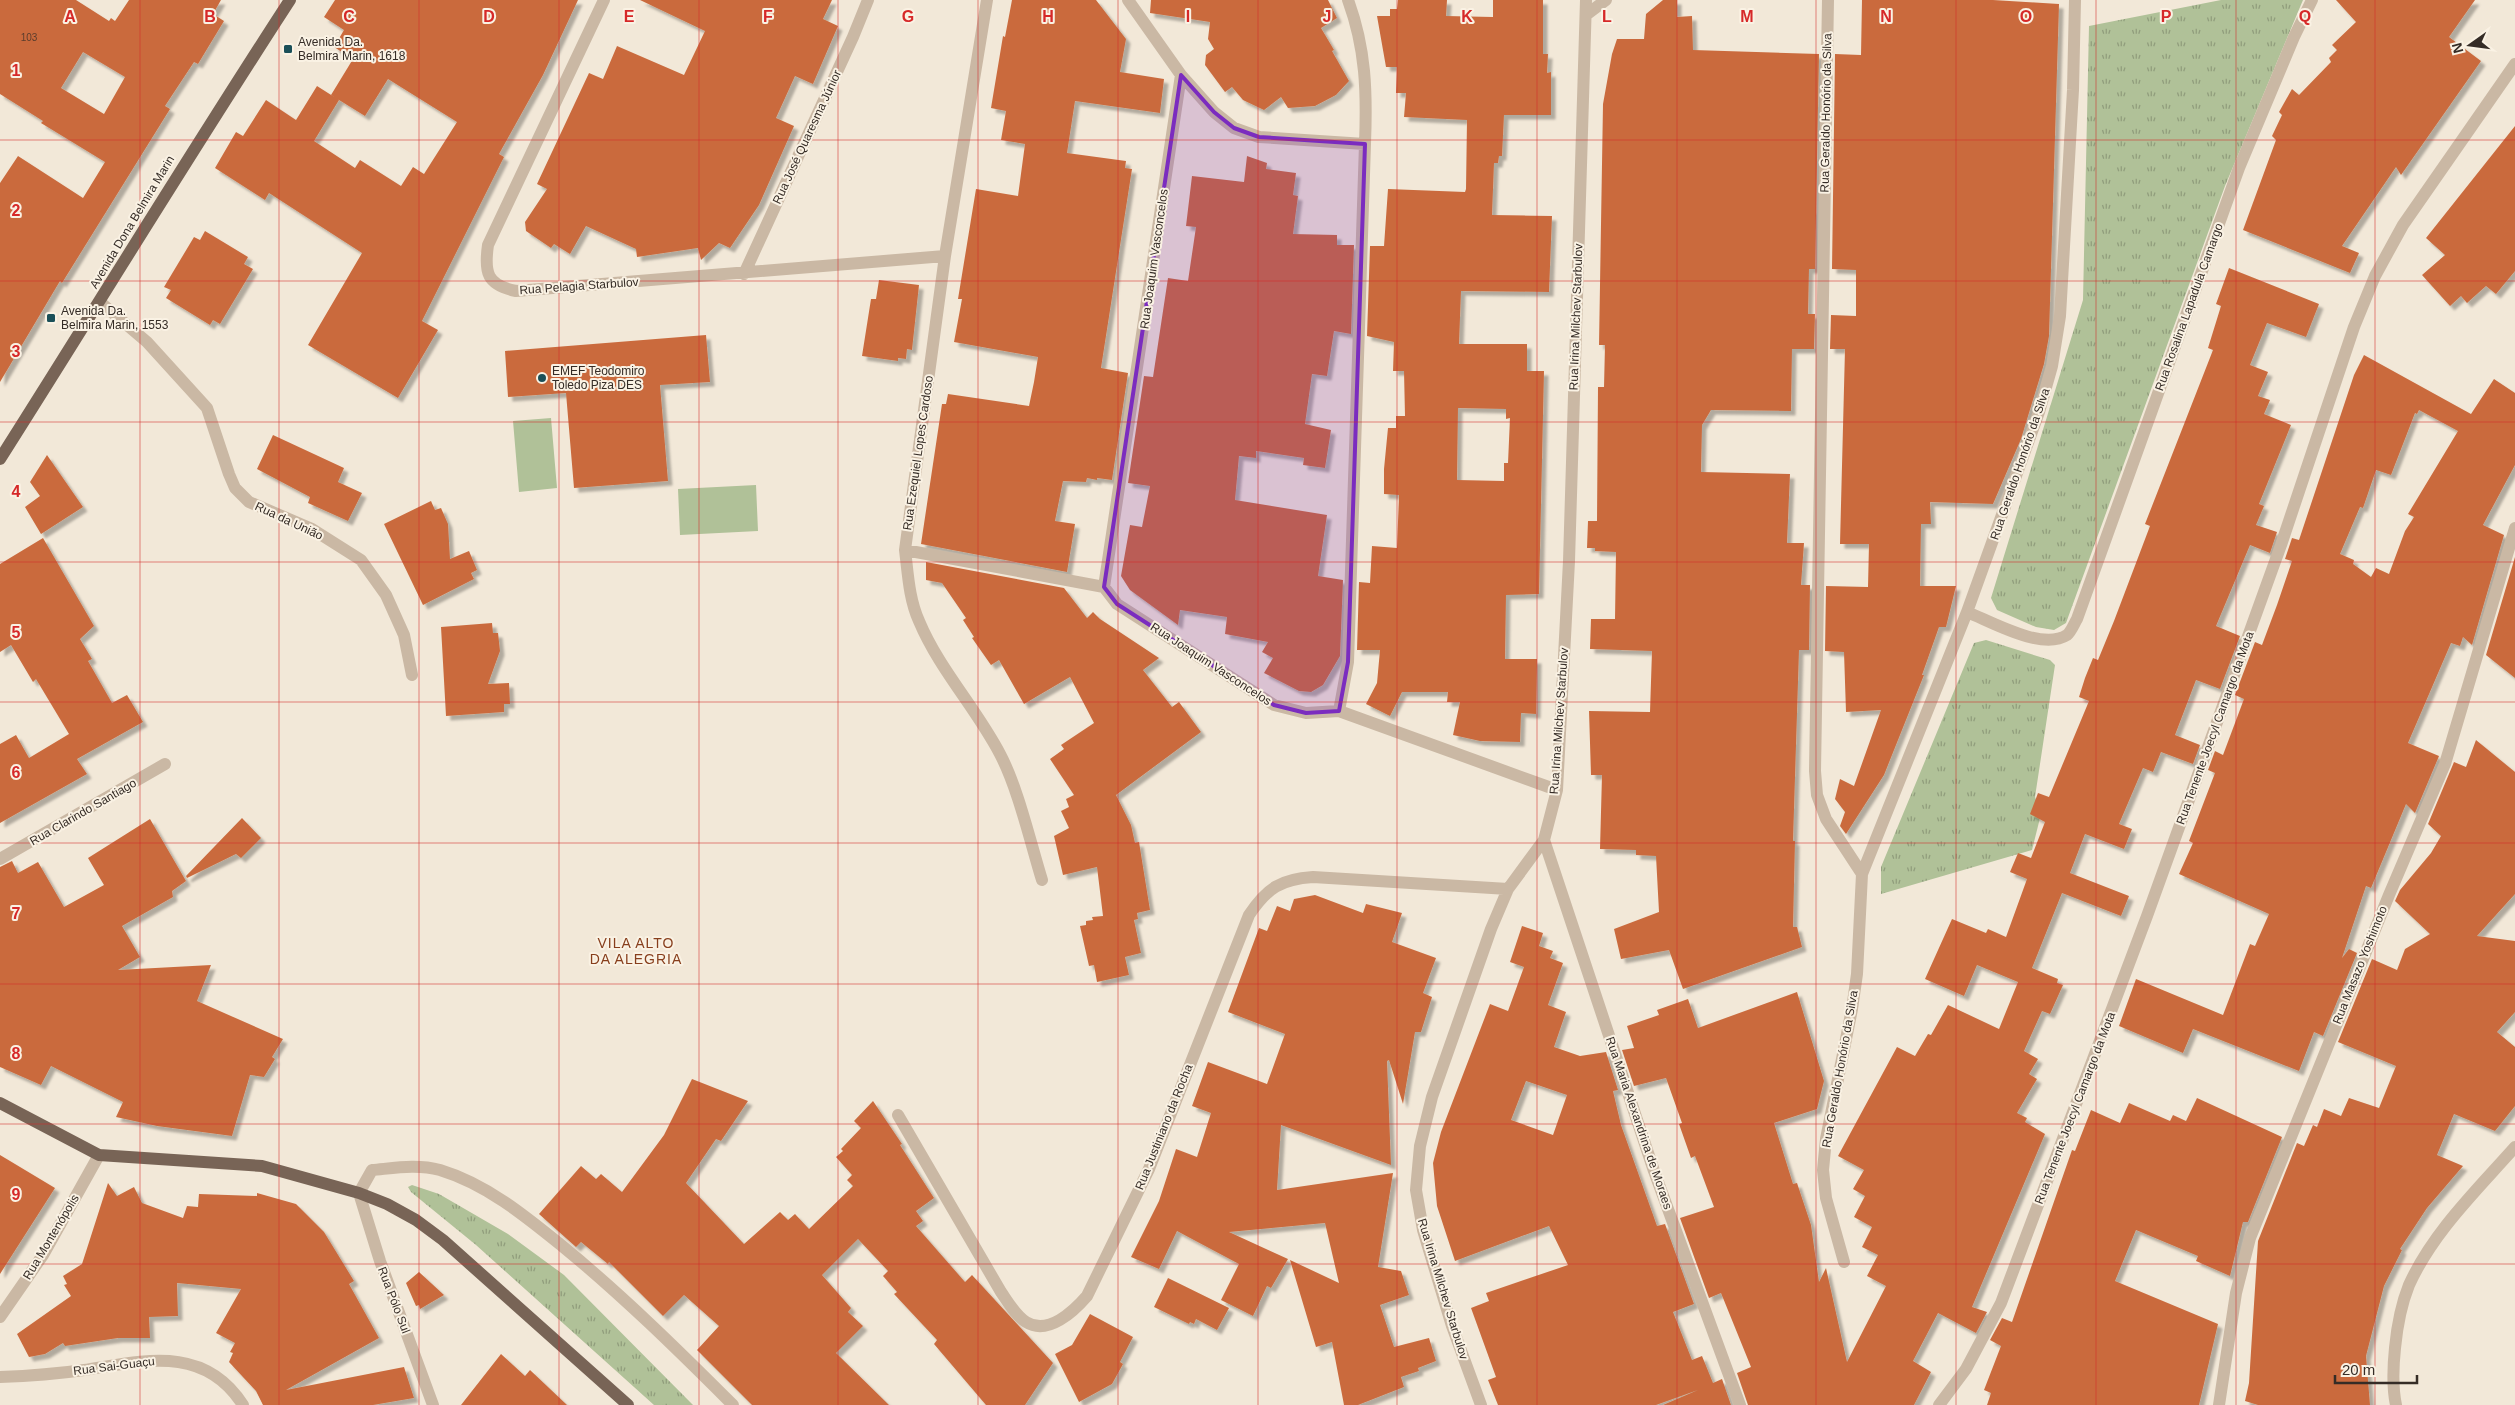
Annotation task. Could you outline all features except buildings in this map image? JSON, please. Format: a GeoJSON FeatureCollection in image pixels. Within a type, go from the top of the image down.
{"type":"FeatureCollection","features":[{"type":"Feature","properties":{"kind":"main road","name":"Avenida Dona Belmira Marin"},"geometry":{"type":"LineString","coordinates":[[0,459],[100,302],[185,161],[290,0]]}},
{"type":"Feature","properties":{"kind":"main road"},"geometry":{"type":"LineString","coordinates":[[0,1103],[99,1154],[262,1166],[358,1193],[388,1204],[416,1220],[443,1240],[628,1405]]}},
{"type":"Feature","properties":{"kind":"street","name":"Rua Pelagia Starbulov"},"geometry":{"type":"LineString","coordinates":[[604,0],[488,245],[487,274],[494,283],[516,291],[744,274],[945,256]]}},
{"type":"Feature","properties":{"kind":"street","name":"Rua José Quaresma Júnior"},"geometry":{"type":"LineString","coordinates":[[744,274],[853,37],[868,0]]}},
{"type":"Feature","properties":{"kind":"street","name":"Rua Ezequiel Lopes Cardoso"},"geometry":{"type":"LineString","coordinates":[[987,0],[945,256],[905,550],[911,594],[918,620],[928,641],[1000,754],[1011,781],[1042,880]]}},
{"type":"Feature","properties":{"kind":"street"},"geometry":{"type":"LineString","coordinates":[[1128,0],[1181,75],[1214,112],[1234,128],[1259,137],[1365,144]]}},
{"type":"Feature","properties":{"kind":"street"},"geometry":{"type":"LineString","coordinates":[[1348,0],[1363,51],[1367,93],[1348,662],[1339,711],[1556,790]]}},
{"type":"Feature","properties":{"kind":"street","name":"Rua Irina Milchev Starbulov"},"geometry":{"type":"LineString","coordinates":[[1481,1405],[1452,1326],[1423,1230],[1416,1190],[1420,1146],[1432,1097],[1508,889],[1544,840],[1556,790],[1569,561],[1586,0]]}},
{"type":"Feature","properties":{"kind":"street"},"geometry":{"type":"LineString","coordinates":[[1586,15],[1606,0]]}},
{"type":"Feature","properties":{"kind":"street","name":"Rua Geraldo Honório da Silva"},"geometry":{"type":"LineString","coordinates":[[1828,0],[1815,771],[1817,796],[1826,819],[1862,874]]}},
{"type":"Feature","properties":{"kind":"street","name":"Rua Geraldo Honório da Silva"},"geometry":{"type":"LineString","coordinates":[[1844,1262],[1826,1198],[1823,1170],[1826,1139],[1851,1018],[1857,974],[1862,874],[1967,612],[2039,412],[2052,366],[2061,306],[2073,90],[2075,0]]}},
{"type":"Feature","properties":{"kind":"street","name":"Rua Rosalina Lapadula Camargo"},"geometry":{"type":"LineString","coordinates":[[1967,612],[2034,639],[2057,640],[2069,634],[2077,619],[2239,168],[2294,37],[2312,0]]}},
{"type":"Feature","properties":{"kind":"street","name":"Rua Tenente Joecyl Camargo da Mota"},"geometry":{"type":"LineString","coordinates":[[1939,1405],[1966,1369],[2001,1303],[2154,897],[2281,545],[2354,327],[2375,276],[2403,225],[2515,64]]}},
{"type":"Feature","properties":{"kind":"street","name":"Rua Joaquim Vasconcelos"},"geometry":{"type":"LineString","coordinates":[[1181,75],[1104,587],[1117,604],[1274,705],[1306,714],[1339,711]]}},
{"type":"Feature","properties":{"kind":"street","name":"Rua da União"},"geometry":{"type":"LineString","coordinates":[[100,302],[147,342],[207,408],[235,488],[249,502],[312,529],[361,560],[386,595],[404,635],[412,675]]}},
{"type":"Feature","properties":{"kind":"street","name":"Rua Masazo Yoshimoto"},"geometry":{"type":"LineString","coordinates":[[2219,1405],[2236,1292],[2250,1238],[2385,903],[2445,764],[2515,528]]}},
{"type":"Feature","properties":{"kind":"street"},"geometry":{"type":"LineString","coordinates":[[905,550],[1104,587]]}},
{"type":"Feature","properties":{"kind":"street","name":"Rua Clarindo Santiago"},"geometry":{"type":"LineString","coordinates":[[0,858],[165,764]]}},
{"type":"Feature","properties":{"kind":"street","name":"Rua Maria Alexandrina de Moraes"},"geometry":{"type":"LineString","coordinates":[[1544,840],[1654,1171],[1740,1405]]}},
{"type":"Feature","properties":{"kind":"street","name":"Rua Justiniano da Rocha"},"geometry":{"type":"LineString","coordinates":[[898,1115],[1001,1292],[1015,1312],[1028,1323],[1050,1325],[1076,1309],[1087,1296],[1145,1177],[1249,915],[1260,899],[1276,885],[1294,878],[1313,877],[1508,889]]}},
{"type":"Feature","properties":{"kind":"street"},"geometry":{"type":"LineString","coordinates":[[2396,1405],[2393,1370],[2397,1332],[2409,1285],[2428,1251],[2446,1225],[2515,1147]]}},
{"type":"Feature","properties":{"kind":"street","name":"Rua Montenópolis"},"geometry":{"type":"LineString","coordinates":[[0,1317],[42,1255],[99,1154]]}},
{"type":"Feature","properties":{"kind":"street"},"geometry":{"type":"LineString","coordinates":[[358,1193],[372,1170],[417,1166],[439,1170],[487,1190],[551,1237],[599,1276],[640,1313],[732,1405]]}},
{"type":"Feature","properties":{"kind":"street","name":"Rua Pólo Sul"},"geometry":{"type":"LineString","coordinates":[[358,1193],[380,1261],[433,1405]]}},
{"type":"Feature","properties":{"kind":"street","name":"Rua Sai-Guaçu"},"geometry":{"type":"LineString","coordinates":[[0,1377],[83,1370],[137,1361],[173,1360],[200,1368],[222,1380],[243,1405]]}},
{"type":"Feature","properties":{"kind":"highlighted area"},"geometry":{"type":"Polygon","coordinates":[[[1181,75],[1214,112],[1234,128],[1259,137],[1365,144],[1348,662],[1339,711],[1306,713],[1274,705],[1117,604],[1104,587],[1181,75]]]}},
{"type":"Feature","properties":{"kind":"green space"},"geometry":{"type":"Polygon","coordinates":[[[2221,0],[2303,0],[2225,186],[2066,623],[2054,630],[2036,627],[1997,610],[1991,598],[2083,300],[2089,26],[2221,0]]]}},
{"type":"Feature","properties":{"kind":"green space"},"geometry":{"type":"Polygon","coordinates":[[[551,418],[557,488],[519,492],[513,421],[551,418]]]}},
{"type":"Feature","properties":{"kind":"green space"},"geometry":{"type":"Polygon","coordinates":[[[756,485],[758,531],[680,535],[678,489],[756,485]]]}},
{"type":"Feature","properties":{"kind":"green space"},"geometry":{"type":"Polygon","coordinates":[[[1986,640],[2050,660],[2055,665],[2035,797],[2041,814],[2032,850],[1881,894],[1881,867],[1974,643],[1986,640]]]}},
{"type":"Feature","properties":{"kind":"green space"},"geometry":{"type":"Polygon","coordinates":[[[412,1185],[439,1194],[508,1234],[564,1275],[693,1405],[654,1405],[476,1245],[411,1192],[408,1187],[412,1185]]]}},
{"type":"Feature","properties":{"kind":"place","name":"Avenida Da. Belmira Marin, 1618"},"geometry":{"type":"Point","coordinates":[288,49]}},
{"type":"Feature","properties":{"kind":"place","name":"Avenida Da. Belmira Marin, 1553"},"geometry":{"type":"Point","coordinates":[51,318]}},
{"type":"Feature","properties":{"kind":"place","name":"EMEF Teodomiro Toledo Piza DES"},"geometry":{"type":"Point","coordinates":[542,378]}},
{"type":"Feature","properties":{"kind":"district","name":"VILA ALTO DA ALEGRIA"},"geometry":{"type":"Point","coordinates":[636,952]}}]}
